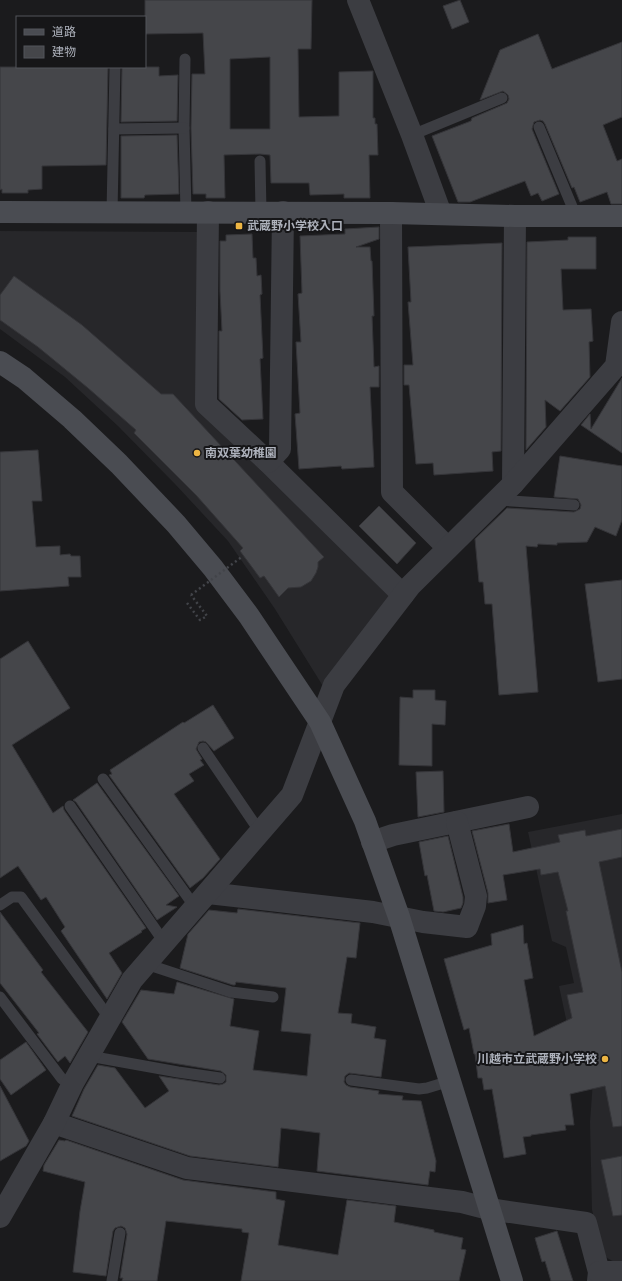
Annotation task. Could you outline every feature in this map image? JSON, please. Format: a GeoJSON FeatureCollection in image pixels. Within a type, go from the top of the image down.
{"type":"FeatureCollection","features":[{"type":"Feature","properties":{"kind":"street"},"geometry":{"type":"LineString","coordinates":[[358,0],[412,135],[441,214]]}},
{"type":"Feature","properties":{"kind":"street"},"geometry":{"type":"LineString","coordinates":[[0,212],[283,212],[515,216],[622,216]]}},
{"type":"Feature","properties":{"kind":"street"},"geometry":{"type":"LineString","coordinates":[[208,212],[206,404],[268,462],[403,594]]}},
{"type":"Feature","properties":{"kind":"street"},"geometry":{"type":"LineString","coordinates":[[268,462],[280,449],[283,212]]}},
{"type":"Feature","properties":{"kind":"street"},"geometry":{"type":"LineString","coordinates":[[391,213],[392,492],[448,548]]}},
{"type":"Feature","properties":{"kind":"street"},"geometry":{"type":"LineString","coordinates":[[513,484],[515,216]]}},
{"type":"Feature","properties":{"kind":"street"},"geometry":{"type":"LineString","coordinates":[[0,1217],[54,1122],[73,1083],[132,980],[292,795],[334,685],[410,586],[498,500],[619,368],[622,322]]}},
{"type":"Feature","properties":{"kind":"street"},"geometry":{"type":"LineString","coordinates":[[0,362],[24,378],[72,419],[119,464],[176,524],[213,568],[249,616],[320,722],[365,821],[400,917],[512,1281]]}},
{"type":"Feature","properties":{"kind":"street"},"geometry":{"type":"LineString","coordinates":[[372,842],[393,835],[528,806]]}},
{"type":"Feature","properties":{"kind":"street"},"geometry":{"type":"LineString","coordinates":[[201,900],[365,911],[424,922],[467,927],[475,906],[476,896],[457,822]]}},
{"type":"Feature","properties":{"kind":"street"},"geometry":{"type":"LineString","coordinates":[[54,1122],[187,1168],[462,1202],[489,1209],[586,1223],[598,1277],[622,1272]]}},
{"type":"Feature","properties":{"kind":"lane"},"geometry":{"type":"LineString","coordinates":[[185,59],[184,128],[186,212]]}},
{"type":"Feature","properties":{"kind":"lane"},"geometry":{"type":"LineString","coordinates":[[112,212],[115,68]]}},
{"type":"Feature","properties":{"kind":"lane"},"geometry":{"type":"LineString","coordinates":[[412,135],[502,98]]}},
{"type":"Feature","properties":{"kind":"lane"},"geometry":{"type":"LineString","coordinates":[[539,127],[576,216]]}},
{"type":"Feature","properties":{"kind":"lane"},"geometry":{"type":"LineString","coordinates":[[114,129],[184,128]]}},
{"type":"Feature","properties":{"kind":"lane"},"geometry":{"type":"LineString","coordinates":[[260,161],[261,212]]}},
{"type":"Feature","properties":{"kind":"lane"},"geometry":{"type":"LineString","coordinates":[[498,500],[574,505]]}},
{"type":"Feature","properties":{"kind":"lane"},"geometry":{"type":"LineString","coordinates":[[204,748],[260,832]]}},
{"type":"Feature","properties":{"kind":"lane"},"geometry":{"type":"LineString","coordinates":[[103,779],[201,900]]}},
{"type":"Feature","properties":{"kind":"lane"},"geometry":{"type":"LineString","coordinates":[[70,806],[164,942]]}},
{"type":"Feature","properties":{"kind":"lane"},"geometry":{"type":"LineString","coordinates":[[0,905],[12,897],[21,897],[110,1019]]}},
{"type":"Feature","properties":{"kind":"lane"},"geometry":{"type":"LineString","coordinates":[[146,964],[231,992],[273,997]]}},
{"type":"Feature","properties":{"kind":"lane"},"geometry":{"type":"LineString","coordinates":[[0,997],[62,1080],[73,1083]]}},
{"type":"Feature","properties":{"kind":"lane"},"geometry":{"type":"LineString","coordinates":[[89,1056],[220,1078]]}},
{"type":"Feature","properties":{"kind":"lane"},"geometry":{"type":"LineString","coordinates":[[351,1080],[419,1089],[450,1081]]}},
{"type":"Feature","properties":{"kind":"lane"},"geometry":{"type":"LineString","coordinates":[[112,1281],[120,1233]]}},
{"type":"Feature","properties":{"kind":"path"},"geometry":{"type":"LineString","coordinates":[[187,602],[200,620],[207,616],[191,595],[243,556]]}},
{"type":"Feature","properties":{"kind":"shaded area","name":"南双葉幼稚園"},"geometry":{"type":"Polygon","coordinates":[[[0,231],[199,232],[200,404],[397,594],[326,691],[275,609],[228,541],[118,426],[65,377],[0,329],[0,231]]]}},
{"type":"Feature","properties":{"kind":"shaded area","name":"川越市立武蔵野小学校"},"geometry":{"type":"Polygon","coordinates":[[[622,814],[622,1266],[604,1256],[592,1210],[590,1122],[593,1081],[569,1033],[559,986],[574,983],[566,947],[552,941],[528,832],[622,814]]]}},
{"type":"Feature","properties":{"kind":"building"},"geometry":{"type":"Polygon","coordinates":[[[145,0],[312,0],[311,49],[298,49],[299,117],[339,116],[339,72],[373,71],[373,118],[375,118],[375,124],[377,124],[378,155],[369,155],[370,198],[344,198],[344,194],[310,195],[309,183],[271,183],[270,155],[260,154],[224,155],[225,198],[206,198],[206,194],[193,194],[191,128],[192,74],[205,74],[203,33],[146,34],[145,0]],[[270,57],[230,59],[230,129],[270,129],[270,57]]]}},
{"type":"Feature","properties":{"kind":"building"},"geometry":{"type":"Polygon","coordinates":[[[460,0],[469,22],[452,29],[443,6],[460,0]]]}},
{"type":"Feature","properties":{"kind":"building"},"geometry":{"type":"Polygon","coordinates":[[[538,34],[552,69],[622,42],[622,117],[603,125],[617,161],[622,159],[622,204],[611,204],[607,192],[580,202],[574,187],[572,188],[545,124],[540,120],[534,122],[532,129],[559,194],[542,201],[538,193],[531,196],[525,181],[470,202],[458,202],[432,136],[471,121],[472,118],[507,103],[509,99],[508,95],[503,91],[480,100],[500,50],[538,34]]]}},
{"type":"Feature","properties":{"kind":"building"},"geometry":{"type":"Polygon","coordinates":[[[0,67],[108,68],[106,165],[42,166],[42,189],[28,190],[28,193],[2,193],[2,189],[0,190],[0,67]]]}},
{"type":"Feature","properties":{"kind":"building"},"geometry":{"type":"Polygon","coordinates":[[[159,67],[159,76],[178,75],[177,121],[121,122],[122,68],[159,67]]]}},
{"type":"Feature","properties":{"kind":"building"},"geometry":{"type":"Polygon","coordinates":[[[177,135],[179,194],[145,195],[144,198],[121,198],[121,136],[177,135]]]}},
{"type":"Feature","properties":{"kind":"building"},"geometry":{"type":"Polygon","coordinates":[[[379,227],[379,239],[356,247],[370,247],[372,261],[374,367],[379,366],[379,387],[370,387],[374,467],[342,469],[341,466],[299,469],[295,414],[300,413],[296,342],[301,342],[298,294],[302,293],[300,236],[345,234],[345,229],[379,227]]]}},
{"type":"Feature","properties":{"kind":"building"},"geometry":{"type":"Polygon","coordinates":[[[252,234],[253,258],[256,258],[257,276],[261,275],[262,294],[260,295],[263,358],[260,359],[263,419],[242,420],[219,399],[219,331],[222,331],[220,241],[226,241],[226,235],[252,234]]]}},
{"type":"Feature","properties":{"kind":"building"},"geometry":{"type":"Polygon","coordinates":[[[568,237],[596,237],[596,269],[561,269],[563,310],[591,309],[593,341],[589,342],[590,377],[560,411],[545,400],[546,427],[526,450],[527,242],[568,240],[568,237]]]}},
{"type":"Feature","properties":{"kind":"building"},"geometry":{"type":"Polygon","coordinates":[[[502,243],[501,451],[492,452],[493,471],[434,475],[433,463],[416,464],[409,385],[404,385],[404,365],[413,365],[408,302],[411,302],[408,247],[502,243]]]}},
{"type":"Feature","properties":{"kind":"building"},"geometry":{"type":"Polygon","coordinates":[[[14,276],[82,325],[161,394],[173,394],[324,557],[318,562],[316,573],[311,581],[301,587],[288,588],[279,597],[264,576],[260,578],[240,551],[243,548],[196,495],[134,433],[136,430],[38,347],[0,320],[0,295],[14,276]]]}},
{"type":"Feature","properties":{"kind":"building"},"geometry":{"type":"Polygon","coordinates":[[[622,378],[622,453],[581,425],[590,414],[591,429],[622,378]]]}},
{"type":"Feature","properties":{"kind":"building"},"geometry":{"type":"Polygon","coordinates":[[[38,450],[42,501],[32,501],[36,547],[60,546],[60,555],[70,554],[71,556],[80,556],[81,577],[68,577],[69,586],[0,591],[0,452],[38,450]]]}},
{"type":"Feature","properties":{"kind":"building"},"geometry":{"type":"Polygon","coordinates":[[[560,456],[622,466],[622,520],[616,536],[595,527],[587,542],[557,543],[557,545],[538,544],[537,547],[526,546],[538,692],[499,695],[492,604],[485,604],[483,582],[479,582],[475,539],[507,508],[574,512],[580,509],[581,505],[578,499],[554,497],[560,456]]]}},
{"type":"Feature","properties":{"kind":"building"},"geometry":{"type":"Polygon","coordinates":[[[379,506],[416,543],[397,564],[359,526],[379,506]]]}},
{"type":"Feature","properties":{"kind":"building"},"geometry":{"type":"Polygon","coordinates":[[[622,580],[622,679],[598,682],[585,584],[622,580]]]}},
{"type":"Feature","properties":{"kind":"building"},"geometry":{"type":"Polygon","coordinates":[[[28,641],[70,708],[12,745],[53,813],[63,806],[64,810],[146,928],[109,953],[122,973],[107,999],[61,931],[65,927],[46,897],[41,900],[18,866],[0,878],[0,659],[28,641]]]}},
{"type":"Feature","properties":{"kind":"building"},"geometry":{"type":"Polygon","coordinates":[[[413,690],[435,690],[435,700],[446,701],[445,725],[432,724],[432,766],[399,765],[400,697],[413,698],[413,690]]]}},
{"type":"Feature","properties":{"kind":"building"},"geometry":{"type":"Polygon","coordinates":[[[213,705],[234,738],[214,751],[206,742],[199,742],[196,749],[202,759],[200,760],[204,765],[189,774],[194,781],[174,794],[220,859],[203,878],[190,888],[109,775],[112,774],[110,770],[183,722],[184,723],[213,705]]]}},
{"type":"Feature","properties":{"kind":"building"},"geometry":{"type":"Polygon","coordinates":[[[443,771],[444,812],[418,817],[416,772],[443,771]]]}},
{"type":"Feature","properties":{"kind":"building"},"geometry":{"type":"Polygon","coordinates":[[[97,783],[179,896],[166,905],[177,907],[157,920],[76,802],[73,800],[97,783]]]}},
{"type":"Feature","properties":{"kind":"building"},"geometry":{"type":"Polygon","coordinates":[[[509,824],[513,852],[560,842],[558,835],[585,830],[586,836],[622,829],[622,857],[599,862],[622,972],[622,1126],[613,1127],[605,1086],[570,1094],[574,1125],[565,1125],[566,1130],[523,1137],[526,1154],[504,1158],[492,1089],[484,1090],[482,1078],[478,1078],[475,1054],[469,1028],[464,1030],[444,959],[492,945],[491,934],[523,925],[524,944],[527,943],[533,978],[524,980],[534,1036],[572,1018],[567,995],[583,992],[566,911],[568,911],[558,872],[541,875],[540,869],[503,875],[507,900],[488,903],[488,893],[472,831],[509,824]]]}},
{"type":"Feature","properties":{"kind":"building"},"geometry":{"type":"Polygon","coordinates":[[[448,836],[463,897],[463,903],[461,908],[443,912],[434,911],[427,875],[425,876],[419,842],[448,836]]]}},
{"type":"Feature","properties":{"kind":"building"},"geometry":{"type":"Polygon","coordinates":[[[238,909],[360,923],[356,958],[347,957],[338,1013],[352,1014],[351,1023],[376,1027],[374,1038],[386,1040],[381,1077],[349,1073],[345,1076],[344,1082],[350,1087],[379,1091],[378,1094],[403,1096],[402,1100],[421,1101],[436,1161],[435,1172],[430,1171],[428,1185],[317,1171],[320,1133],[281,1128],[278,1167],[190,1156],[72,1116],[84,1089],[98,1065],[115,1068],[145,1108],[169,1091],[159,1076],[219,1085],[226,1082],[226,1075],[221,1071],[148,1059],[122,1022],[141,990],[174,994],[177,982],[234,999],[230,1026],[259,1031],[253,1070],[307,1076],[311,1034],[281,1031],[286,988],[236,982],[235,985],[233,985],[180,968],[188,934],[209,910],[237,913],[238,909]]]}},
{"type":"Feature","properties":{"kind":"building"},"geometry":{"type":"Polygon","coordinates":[[[0,912],[43,970],[41,972],[88,1032],[70,1063],[65,1056],[58,1062],[37,1034],[39,1033],[0,983],[0,912]]]}},
{"type":"Feature","properties":{"kind":"building"},"geometry":{"type":"Polygon","coordinates":[[[26,1042],[46,1070],[11,1095],[0,1079],[0,1060],[26,1042]]]}},
{"type":"Feature","properties":{"kind":"building"},"geometry":{"type":"Polygon","coordinates":[[[0,1086],[29,1141],[26,1146],[0,1161],[0,1086]]]}},
{"type":"Feature","properties":{"kind":"building"},"geometry":{"type":"Polygon","coordinates":[[[59,1140],[66,1140],[183,1180],[276,1192],[276,1199],[285,1201],[278,1245],[338,1255],[347,1200],[396,1206],[394,1222],[434,1230],[434,1232],[463,1238],[461,1249],[466,1250],[459,1281],[241,1281],[249,1233],[242,1232],[242,1229],[166,1221],[157,1281],[122,1281],[123,1278],[120,1278],[127,1234],[125,1228],[121,1226],[115,1228],[113,1231],[106,1276],[73,1272],[85,1182],[43,1171],[44,1165],[59,1140]]]}},
{"type":"Feature","properties":{"kind":"building"},"geometry":{"type":"Polygon","coordinates":[[[622,1156],[622,1215],[613,1216],[601,1160],[622,1156]]]}},
{"type":"Feature","properties":{"kind":"building"},"geometry":{"type":"Polygon","coordinates":[[[557,1231],[573,1281],[551,1281],[545,1261],[542,1262],[535,1238],[557,1231]]]}},
{"type":"Feature","properties":{"kind":"place","name":"武蔵野小学校入口"},"geometry":{"type":"Point","coordinates":[239,226]}},
{"type":"Feature","properties":{"kind":"place","name":"南双葉幼稚園"},"geometry":{"type":"Point","coordinates":[197,453]}},
{"type":"Feature","properties":{"kind":"place","name":"川越市立武蔵野小学校"},"geometry":{"type":"Point","coordinates":[605,1059]}}]}
